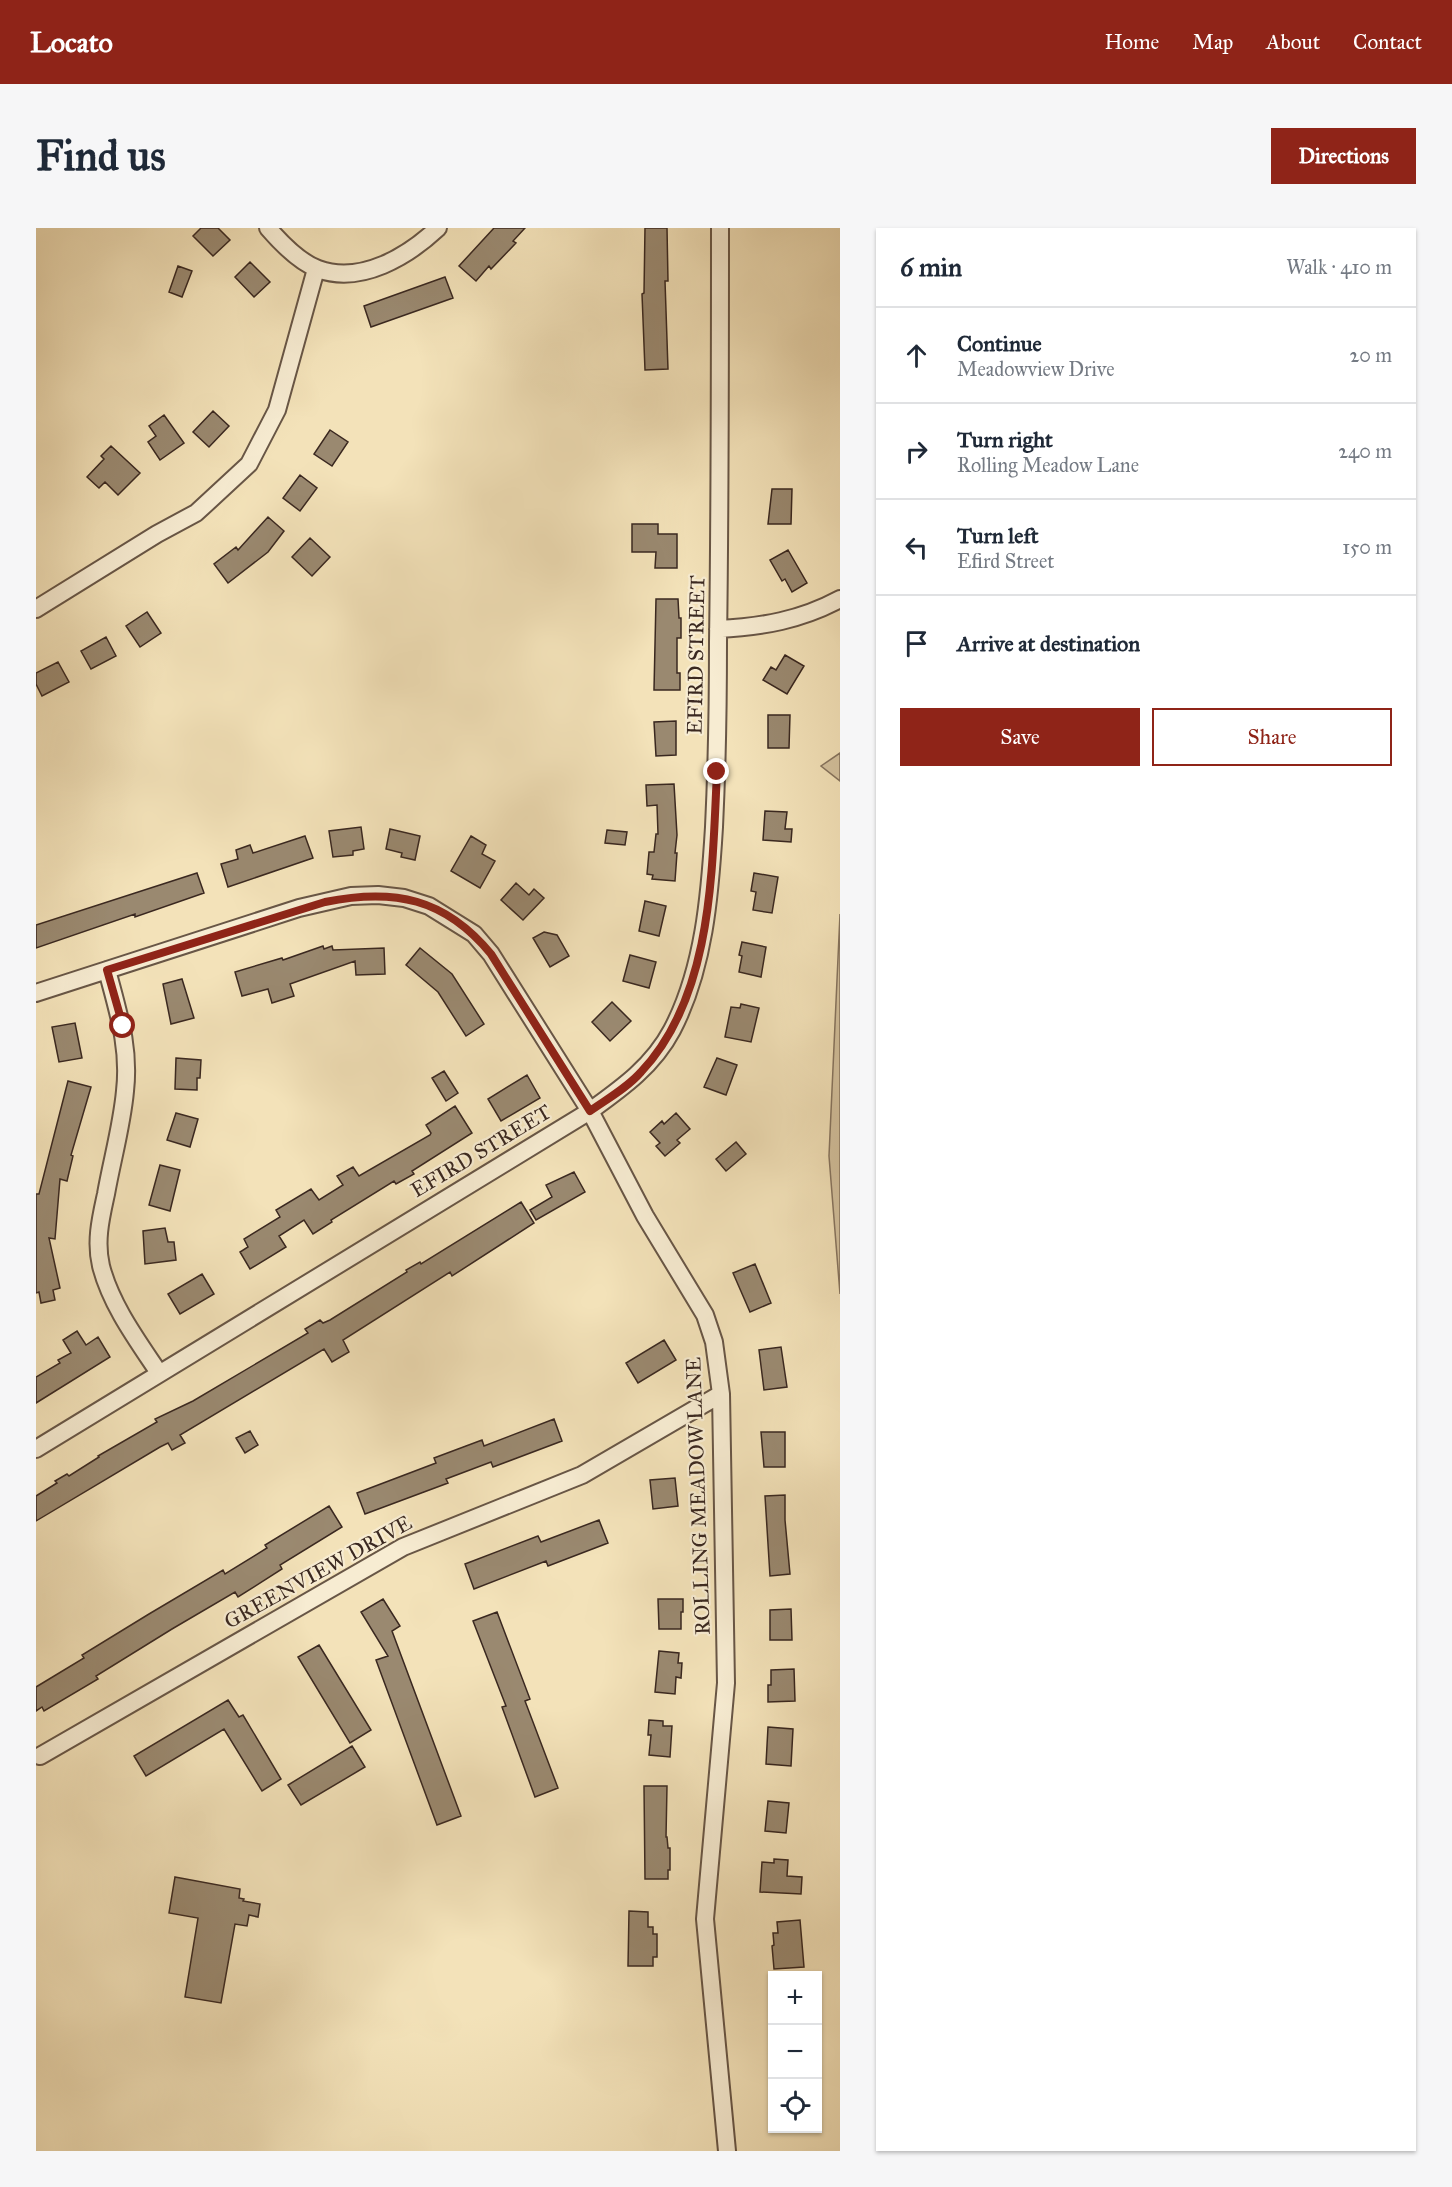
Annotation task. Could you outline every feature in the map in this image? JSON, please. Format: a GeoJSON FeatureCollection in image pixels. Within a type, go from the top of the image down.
{"type":"FeatureCollection","features":[{"type":"Feature","properties":{"kind":"street"},"geometry":{"type":"LineString","coordinates":[[268,228],[288,249],[316,269],[332,273],[361,272],[376,268],[416,247],[438,228]]}},
{"type":"Feature","properties":{"kind":"street","name":"EFIRD STREET"},"geometry":{"type":"LineString","coordinates":[[36,1449],[590,1111],[640,1074],[671,1031],[682,1007],[698,956],[711,878],[717,772],[720,228]]}},
{"type":"Feature","properties":{"kind":"street"},"geometry":{"type":"LineString","coordinates":[[36,609],[157,534],[196,513],[249,464],[277,410],[316,269]]}},
{"type":"Feature","properties":{"kind":"street"},"geometry":{"type":"LineString","coordinates":[[718,629],[768,625],[816,612],[840,599]]}},
{"type":"Feature","properties":{"kind":"street","name":"ROLLING MEADOW LANE"},"geometry":{"type":"LineString","coordinates":[[36,993],[325,902],[351,896],[378,895],[404,898],[429,906],[474,934],[491,954],[590,1111],[645,1216],[705,1315],[714,1342],[721,1394],[726,1683],[705,1919],[728,2151]]}},
{"type":"Feature","properties":{"kind":"street"},"geometry":{"type":"LineString","coordinates":[[107,970],[123,1026],[128,1060],[125,1093],[98,1232],[101,1265],[115,1302],[130,1330],[159,1374]]}},
{"type":"Feature","properties":{"kind":"street","name":"GREENVIEW DRIVE"},"geometry":{"type":"LineString","coordinates":[[40,1756],[404,1547],[582,1475],[721,1394]]}},
{"type":"Feature","properties":{"kind":"shaded area"},"geometry":{"type":"Polygon","coordinates":[[[840,753],[840,781],[821,766],[840,753]]]}},
{"type":"Feature","properties":{"kind":"shaded area"},"geometry":{"type":"Polygon","coordinates":[[[840,914],[840,1294],[829,1156],[840,914]]]}},
{"type":"Feature","properties":{"kind":"building"},"geometry":{"type":"Polygon","coordinates":[[[201,228],[218,228],[230,240],[213,256],[193,236],[201,228]]]}},
{"type":"Feature","properties":{"kind":"building"},"geometry":{"type":"Polygon","coordinates":[[[494,228],[525,228],[513,241],[516,243],[491,269],[489,266],[476,281],[459,266],[494,228]]]}},
{"type":"Feature","properties":{"kind":"building"},"geometry":{"type":"Polygon","coordinates":[[[645,228],[667,228],[668,281],[665,281],[668,369],[645,370],[642,294],[644,293],[645,228]]]}},
{"type":"Feature","properties":{"kind":"building"},"geometry":{"type":"Polygon","coordinates":[[[250,262],[270,282],[254,297],[235,277],[250,262]]]}},
{"type":"Feature","properties":{"kind":"building"},"geometry":{"type":"Polygon","coordinates":[[[178,266],[192,271],[182,297],[169,292],[178,266]]]}},
{"type":"Feature","properties":{"kind":"building"},"geometry":{"type":"Polygon","coordinates":[[[445,277],[453,298],[371,327],[364,306],[445,277]]]}},
{"type":"Feature","properties":{"kind":"building"},"geometry":{"type":"Polygon","coordinates":[[[213,411],[229,426],[209,447],[193,432],[213,411]]]}},
{"type":"Feature","properties":{"kind":"building"},"geometry":{"type":"Polygon","coordinates":[[[164,415],[184,443],[160,460],[148,442],[156,436],[149,426],[164,415]]]}},
{"type":"Feature","properties":{"kind":"building"},"geometry":{"type":"Polygon","coordinates":[[[330,430],[348,442],[332,466],[314,454],[330,430]]]}},
{"type":"Feature","properties":{"kind":"building"},"geometry":{"type":"Polygon","coordinates":[[[111,446],[140,473],[118,495],[105,482],[99,488],[87,477],[104,459],[101,456],[111,446]]]}},
{"type":"Feature","properties":{"kind":"building"},"geometry":{"type":"Polygon","coordinates":[[[300,475],[317,488],[300,511],[283,498],[300,475]]]}},
{"type":"Feature","properties":{"kind":"building"},"geometry":{"type":"Polygon","coordinates":[[[772,489],[792,489],[791,524],[768,524],[772,489]]]}},
{"type":"Feature","properties":{"kind":"building"},"geometry":{"type":"Polygon","coordinates":[[[268,517],[284,531],[268,552],[228,583],[214,564],[236,547],[238,550],[268,517]]]}},
{"type":"Feature","properties":{"kind":"building"},"geometry":{"type":"Polygon","coordinates":[[[632,524],[658,524],[658,534],[677,534],[677,568],[655,568],[656,552],[632,552],[632,524]]]}},
{"type":"Feature","properties":{"kind":"building"},"geometry":{"type":"Polygon","coordinates":[[[310,538],[330,557],[312,576],[292,557],[310,538]]]}},
{"type":"Feature","properties":{"kind":"building"},"geometry":{"type":"Polygon","coordinates":[[[788,550],[807,583],[792,592],[785,579],[782,581],[770,560],[788,550]]]}},
{"type":"Feature","properties":{"kind":"building"},"geometry":{"type":"Polygon","coordinates":[[[656,599],[678,599],[681,638],[677,638],[677,673],[680,673],[680,690],[654,690],[656,599]]]}},
{"type":"Feature","properties":{"kind":"building"},"geometry":{"type":"Polygon","coordinates":[[[147,612],[161,633],[140,647],[126,626],[147,612]]]}},
{"type":"Feature","properties":{"kind":"building"},"geometry":{"type":"Polygon","coordinates":[[[106,637],[116,656],[91,669],[81,651],[106,637]]]}},
{"type":"Feature","properties":{"kind":"building"},"geometry":{"type":"Polygon","coordinates":[[[785,655],[804,666],[787,694],[763,680],[771,667],[776,670],[785,655]]]}},
{"type":"Feature","properties":{"kind":"building"},"geometry":{"type":"Polygon","coordinates":[[[58,662],[69,682],[42,696],[36,684],[36,673],[58,662]]]}},
{"type":"Feature","properties":{"kind":"building"},"geometry":{"type":"Polygon","coordinates":[[[768,715],[790,715],[789,748],[768,748],[768,715]]]}},
{"type":"Feature","properties":{"kind":"building"},"geometry":{"type":"Polygon","coordinates":[[[676,721],[676,755],[656,756],[654,722],[676,721]]]}},
{"type":"Feature","properties":{"kind":"building"},"geometry":{"type":"Polygon","coordinates":[[[674,784],[677,835],[675,881],[652,879],[653,875],[647,874],[649,852],[654,852],[656,834],[658,834],[657,805],[647,806],[646,785],[674,784]]]}},
{"type":"Feature","properties":{"kind":"building"},"geometry":{"type":"Polygon","coordinates":[[[765,811],[787,812],[785,829],[792,829],[791,842],[763,840],[765,811]]]}},
{"type":"Feature","properties":{"kind":"building"},"geometry":{"type":"Polygon","coordinates":[[[361,827],[364,849],[353,851],[353,855],[333,857],[329,831],[361,827]]]}},
{"type":"Feature","properties":{"kind":"building"},"geometry":{"type":"Polygon","coordinates":[[[390,829],[420,836],[415,860],[401,857],[402,853],[386,849],[390,829]]]}},
{"type":"Feature","properties":{"kind":"building"},"geometry":{"type":"Polygon","coordinates":[[[607,830],[627,832],[625,845],[605,843],[607,830]]]}},
{"type":"Feature","properties":{"kind":"building"},"geometry":{"type":"Polygon","coordinates":[[[305,836],[313,858],[228,887],[221,864],[238,859],[236,850],[250,845],[253,853],[305,836]]]}},
{"type":"Feature","properties":{"kind":"building"},"geometry":{"type":"Polygon","coordinates":[[[471,836],[486,845],[482,854],[495,861],[480,888],[451,871],[471,836]]]}},
{"type":"Feature","properties":{"kind":"building"},"geometry":{"type":"Polygon","coordinates":[[[197,873],[204,893],[36,948],[36,925],[197,873]]]}},
{"type":"Feature","properties":{"kind":"building"},"geometry":{"type":"Polygon","coordinates":[[[754,873],[778,877],[772,913],[753,910],[756,892],[751,891],[754,873]]]}},
{"type":"Feature","properties":{"kind":"building"},"geometry":{"type":"Polygon","coordinates":[[[516,883],[529,895],[534,889],[544,898],[523,920],[501,900],[516,883]]]}},
{"type":"Feature","properties":{"kind":"building"},"geometry":{"type":"Polygon","coordinates":[[[645,901],[666,906],[659,936],[639,931],[645,901]]]}},
{"type":"Feature","properties":{"kind":"building"},"geometry":{"type":"Polygon","coordinates":[[[544,932],[557,935],[569,956],[550,967],[533,938],[544,932]]]}},
{"type":"Feature","properties":{"kind":"building"},"geometry":{"type":"Polygon","coordinates":[[[742,942],[766,947],[761,977],[739,972],[742,942]]]}},
{"type":"Feature","properties":{"kind":"building"},"geometry":{"type":"Polygon","coordinates":[[[323,946],[324,949],[332,946],[333,950],[384,948],[385,974],[356,975],[355,961],[290,984],[294,996],[272,1003],[268,989],[242,996],[235,972],[282,958],[283,960],[323,946]]]}},
{"type":"Feature","properties":{"kind":"building"},"geometry":{"type":"Polygon","coordinates":[[[420,948],[452,974],[484,1024],[466,1036],[438,992],[406,965],[420,948]]]}},
{"type":"Feature","properties":{"kind":"building"},"geometry":{"type":"Polygon","coordinates":[[[630,955],[656,962],[649,988],[623,981],[630,955]]]}},
{"type":"Feature","properties":{"kind":"building"},"geometry":{"type":"Polygon","coordinates":[[[182,979],[194,1018],[171,1024],[163,984],[182,979]]]}},
{"type":"Feature","properties":{"kind":"building"},"geometry":{"type":"Polygon","coordinates":[[[612,1002],[631,1021],[610,1041],[592,1022],[612,1002]]]}},
{"type":"Feature","properties":{"kind":"building"},"geometry":{"type":"Polygon","coordinates":[[[741,1004],[759,1008],[751,1042],[725,1037],[731,1007],[740,1008],[741,1004]]]}},
{"type":"Feature","properties":{"kind":"building"},"geometry":{"type":"Polygon","coordinates":[[[75,1023],[82,1058],[59,1062],[52,1027],[75,1023]]]}},
{"type":"Feature","properties":{"kind":"building"},"geometry":{"type":"Polygon","coordinates":[[[176,1058],[201,1060],[197,1090],[175,1089],[176,1058]]]}},
{"type":"Feature","properties":{"kind":"building"},"geometry":{"type":"Polygon","coordinates":[[[717,1058],[737,1065],[726,1095],[704,1087],[717,1058]]]}},
{"type":"Feature","properties":{"kind":"building"},"geometry":{"type":"Polygon","coordinates":[[[444,1071],[458,1093],[446,1101],[432,1078],[444,1071]]]}},
{"type":"Feature","properties":{"kind":"building"},"geometry":{"type":"Polygon","coordinates":[[[527,1075],[540,1098],[501,1121],[488,1099],[527,1075]]]}},
{"type":"Feature","properties":{"kind":"building"},"geometry":{"type":"Polygon","coordinates":[[[68,1081],[91,1087],[71,1155],[73,1156],[67,1181],[60,1179],[55,1239],[49,1238],[60,1288],[53,1290],[55,1300],[41,1303],[39,1292],[36,1293],[36,1194],[39,1194],[68,1081]]]}},
{"type":"Feature","properties":{"kind":"building"},"geometry":{"type":"Polygon","coordinates":[[[455,1106],[472,1133],[412,1171],[414,1174],[396,1184],[394,1181],[331,1220],[332,1222],[313,1234],[304,1220],[279,1236],[286,1247],[250,1269],[240,1252],[248,1247],[244,1239],[280,1217],[276,1210],[311,1189],[319,1200],[343,1185],[337,1176],[353,1167],[359,1176],[430,1135],[426,1125],[455,1106]]]}},
{"type":"Feature","properties":{"kind":"building"},"geometry":{"type":"Polygon","coordinates":[[[176,1113],[198,1119],[190,1147],[167,1140],[176,1113]]]}},
{"type":"Feature","properties":{"kind":"building"},"geometry":{"type":"Polygon","coordinates":[[[676,1113],[690,1129],[677,1140],[680,1143],[665,1156],[656,1146],[660,1143],[650,1132],[662,1121],[664,1124],[676,1113]]]}},
{"type":"Feature","properties":{"kind":"building"},"geometry":{"type":"Polygon","coordinates":[[[736,1142],[746,1154],[726,1171],[716,1159],[736,1142]]]}},
{"type":"Feature","properties":{"kind":"building"},"geometry":{"type":"Polygon","coordinates":[[[160,1165],[180,1170],[170,1211],[149,1205],[160,1165]]]}},
{"type":"Feature","properties":{"kind":"building"},"geometry":{"type":"Polygon","coordinates":[[[574,1172],[585,1192],[536,1220],[530,1210],[552,1197],[546,1185],[574,1172]]]}},
{"type":"Feature","properties":{"kind":"building"},"geometry":{"type":"Polygon","coordinates":[[[521,1202],[534,1223],[452,1276],[450,1272],[343,1340],[349,1352],[332,1362],[324,1349],[180,1435],[185,1443],[172,1450],[168,1443],[160,1447],[36,1521],[36,1496],[57,1483],[55,1481],[67,1474],[69,1476],[98,1456],[157,1422],[155,1419],[193,1401],[308,1333],[305,1329],[320,1320],[323,1323],[330,1320],[407,1272],[406,1270],[420,1262],[421,1264],[521,1202]]]}},
{"type":"Feature","properties":{"kind":"building"},"geometry":{"type":"Polygon","coordinates":[[[165,1228],[168,1242],[174,1242],[176,1260],[145,1264],[143,1231],[165,1228]]]}},
{"type":"Feature","properties":{"kind":"building"},"geometry":{"type":"Polygon","coordinates":[[[755,1264],[771,1303],[750,1312],[733,1273],[755,1264]]]}},
{"type":"Feature","properties":{"kind":"building"},"geometry":{"type":"Polygon","coordinates":[[[202,1274],[214,1294],[180,1314],[168,1294],[202,1274]]]}},
{"type":"Feature","properties":{"kind":"building"},"geometry":{"type":"Polygon","coordinates":[[[77,1331],[86,1345],[98,1337],[110,1357],[36,1403],[36,1377],[60,1363],[58,1360],[71,1353],[63,1340],[77,1331]]]}},
{"type":"Feature","properties":{"kind":"building"},"geometry":{"type":"Polygon","coordinates":[[[664,1340],[676,1360],[638,1383],[626,1363],[664,1340]]]}},
{"type":"Feature","properties":{"kind":"building"},"geometry":{"type":"Polygon","coordinates":[[[781,1347],[787,1387],[764,1390],[759,1350],[781,1347]]]}},
{"type":"Feature","properties":{"kind":"building"},"geometry":{"type":"Polygon","coordinates":[[[554,1419],[562,1441],[493,1467],[491,1462],[446,1479],[448,1483],[365,1514],[357,1493],[436,1463],[434,1458],[482,1440],[484,1446],[554,1419]]]}},
{"type":"Feature","properties":{"kind":"building"},"geometry":{"type":"Polygon","coordinates":[[[250,1431],[258,1445],[245,1453],[236,1438],[250,1431]]]}},
{"type":"Feature","properties":{"kind":"building"},"geometry":{"type":"Polygon","coordinates":[[[761,1432],[785,1432],[785,1467],[764,1467],[761,1432]]]}},
{"type":"Feature","properties":{"kind":"building"},"geometry":{"type":"Polygon","coordinates":[[[675,1478],[678,1506],[653,1509],[650,1480],[675,1478]]]}},
{"type":"Feature","properties":{"kind":"building"},"geometry":{"type":"Polygon","coordinates":[[[785,1495],[790,1574],[770,1576],[765,1496],[785,1495]]]}},
{"type":"Feature","properties":{"kind":"building"},"geometry":{"type":"Polygon","coordinates":[[[329,1506],[342,1527],[280,1565],[282,1569],[238,1597],[235,1592],[172,1629],[96,1676],[98,1679],[44,1711],[42,1707],[36,1711],[36,1687],[84,1658],[82,1655],[149,1614],[223,1570],[225,1574],[267,1548],[265,1545],[329,1506]]]}},
{"type":"Feature","properties":{"kind":"building"},"geometry":{"type":"Polygon","coordinates":[[[599,1520],[608,1543],[548,1566],[546,1561],[474,1589],[465,1564],[538,1536],[541,1542],[599,1520]]]}},
{"type":"Feature","properties":{"kind":"building"},"geometry":{"type":"Polygon","coordinates":[[[383,1599],[400,1626],[392,1631],[461,1816],[437,1825],[376,1660],[388,1656],[361,1612],[383,1599]]]}},
{"type":"Feature","properties":{"kind":"building"},"geometry":{"type":"Polygon","coordinates":[[[658,1599],[683,1599],[681,1629],[659,1629],[658,1599]]]}},
{"type":"Feature","properties":{"kind":"building"},"geometry":{"type":"Polygon","coordinates":[[[791,1609],[792,1640],[770,1640],[770,1610],[791,1609]]]}},
{"type":"Feature","properties":{"kind":"building"},"geometry":{"type":"Polygon","coordinates":[[[497,1612],[530,1699],[525,1701],[558,1788],[535,1797],[502,1707],[506,1706],[473,1621],[497,1612]]]}},
{"type":"Feature","properties":{"kind":"building"},"geometry":{"type":"Polygon","coordinates":[[[319,1645],[371,1730],[350,1743],[298,1657],[319,1645]]]}},
{"type":"Feature","properties":{"kind":"building"},"geometry":{"type":"Polygon","coordinates":[[[659,1651],[679,1653],[678,1663],[682,1663],[681,1678],[676,1677],[675,1694],[655,1692],[659,1651]]]}},
{"type":"Feature","properties":{"kind":"building"},"geometry":{"type":"Polygon","coordinates":[[[794,1669],[795,1701],[768,1702],[771,1670],[794,1669]]]}},
{"type":"Feature","properties":{"kind":"building"},"geometry":{"type":"Polygon","coordinates":[[[228,1700],[239,1717],[243,1715],[281,1779],[262,1791],[224,1729],[146,1776],[134,1756],[228,1700]]]}},
{"type":"Feature","properties":{"kind":"building"},"geometry":{"type":"Polygon","coordinates":[[[649,1720],[663,1721],[663,1726],[672,1726],[670,1757],[649,1755],[651,1735],[648,1735],[649,1720]]]}},
{"type":"Feature","properties":{"kind":"building"},"geometry":{"type":"Polygon","coordinates":[[[768,1727],[793,1729],[791,1766],[766,1764],[768,1727]]]}},
{"type":"Feature","properties":{"kind":"building"},"geometry":{"type":"Polygon","coordinates":[[[352,1746],[365,1767],[301,1805],[288,1785],[352,1746]]]}},
{"type":"Feature","properties":{"kind":"building"},"geometry":{"type":"Polygon","coordinates":[[[644,1786],[667,1786],[666,1837],[668,1848],[670,1848],[668,1879],[645,1879],[644,1786]]]}},
{"type":"Feature","properties":{"kind":"building"},"geometry":{"type":"Polygon","coordinates":[[[768,1801],[789,1803],[786,1833],[765,1831],[768,1801]]]}},
{"type":"Feature","properties":{"kind":"building"},"geometry":{"type":"Polygon","coordinates":[[[774,1859],[788,1860],[787,1876],[802,1877],[801,1894],[760,1892],[762,1862],[774,1863],[774,1859]]]}},
{"type":"Feature","properties":{"kind":"building"},"geometry":{"type":"Polygon","coordinates":[[[175,1877],[240,1889],[239,1898],[244,1899],[243,1901],[260,1904],[258,1917],[249,1915],[247,1926],[235,1924],[221,2003],[185,1997],[198,1918],[169,1913],[175,1877]]]}},
{"type":"Feature","properties":{"kind":"building"},"geometry":{"type":"Polygon","coordinates":[[[629,1911],[648,1912],[648,1927],[653,1927],[653,1934],[657,1934],[657,1957],[653,1957],[653,1966],[628,1966],[629,1911]]]}},
{"type":"Feature","properties":{"kind":"building"},"geometry":{"type":"Polygon","coordinates":[[[800,1920],[804,1967],[774,1969],[772,1946],[774,1945],[773,1933],[778,1933],[777,1922],[800,1920]]]}},
{"type":"Feature","properties":{"kind":"route"},"geometry":{"type":"LineString","coordinates":[[123,1026],[107,970],[299,908],[351,896],[378,895],[404,898],[429,906],[474,934],[491,954],[590,1111],[640,1074],[671,1031],[682,1007],[698,956],[708,904],[717,772]]}}]}
